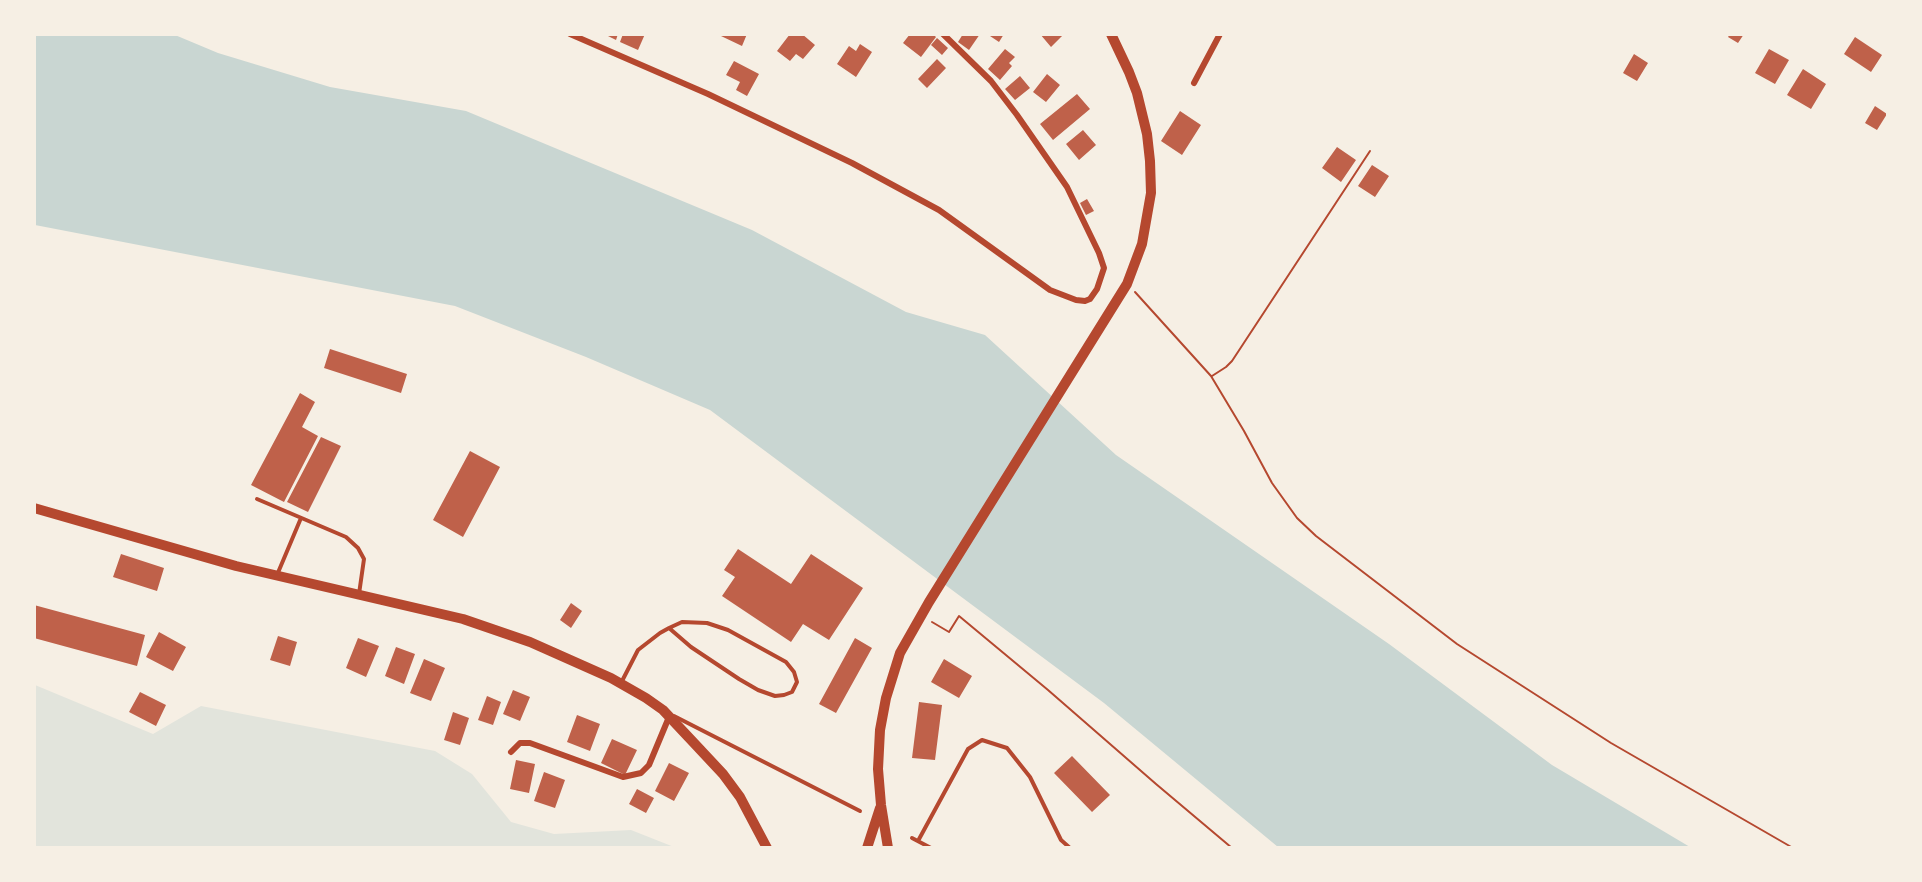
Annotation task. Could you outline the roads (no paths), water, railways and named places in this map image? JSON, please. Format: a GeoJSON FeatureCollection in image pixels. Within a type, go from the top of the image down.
{"type":"FeatureCollection","features":[{"type":"Feature","properties":{"kind":"main road"},"geometry":{"type":"LineString","coordinates":[[888,848],[878,769],[880,730],[886,698],[900,653],[921,615],[1127,284],[1142,244],[1151,193],[1147,134],[1137,93],[1111,34]]}},
{"type":"Feature","properties":{"kind":"main road"},"geometry":{"type":"LineString","coordinates":[[34,508],[236,566],[474,623],[530,642],[620,683],[666,714],[723,774],[767,848]]}},
{"type":"Feature","properties":{"kind":"main road"},"geometry":{"type":"LineString","coordinates":[[867,848],[881,805]]}},
{"type":"Feature","properties":{"kind":"street"},"geometry":{"type":"LineString","coordinates":[[570,34],[708,94],[852,163],[939,210],[1050,290],[1085,301],[1090,298],[1102,278],[1104,268],[1100,253],[1067,187],[991,81],[943,34]]}},
{"type":"Feature","properties":{"kind":"street"},"geometry":{"type":"LineString","coordinates":[[1194,83],[1220,34]]}},
{"type":"Feature","properties":{"kind":"street"},"geometry":{"type":"LineString","coordinates":[[511,752],[520,743],[530,743],[623,777],[641,773],[649,765],[666,714]]}},
{"type":"Feature","properties":{"kind":"lane"},"geometry":{"type":"LineString","coordinates":[[257,499],[346,537],[358,548],[364,559],[359,595]]}},
{"type":"Feature","properties":{"kind":"lane"},"geometry":{"type":"LineString","coordinates":[[276,576],[301,518]]}},
{"type":"Feature","properties":{"kind":"lane"},"geometry":{"type":"LineString","coordinates":[[620,683],[638,650],[660,633],[669,628],[682,622],[707,622],[728,630],[786,662],[794,672],[797,682],[792,692],[784,695],[775,696],[758,690],[691,647],[669,628]]}},
{"type":"Feature","properties":{"kind":"lane"},"geometry":{"type":"LineString","coordinates":[[666,714],[860,811]]}},
{"type":"Feature","properties":{"kind":"lane"},"geometry":{"type":"LineString","coordinates":[[918,841],[968,749],[982,740],[1007,748],[1030,777],[1061,840],[1070,848]]}},
{"type":"Feature","properties":{"kind":"lane"},"geometry":{"type":"LineString","coordinates":[[912,838],[931,848]]}}]}
